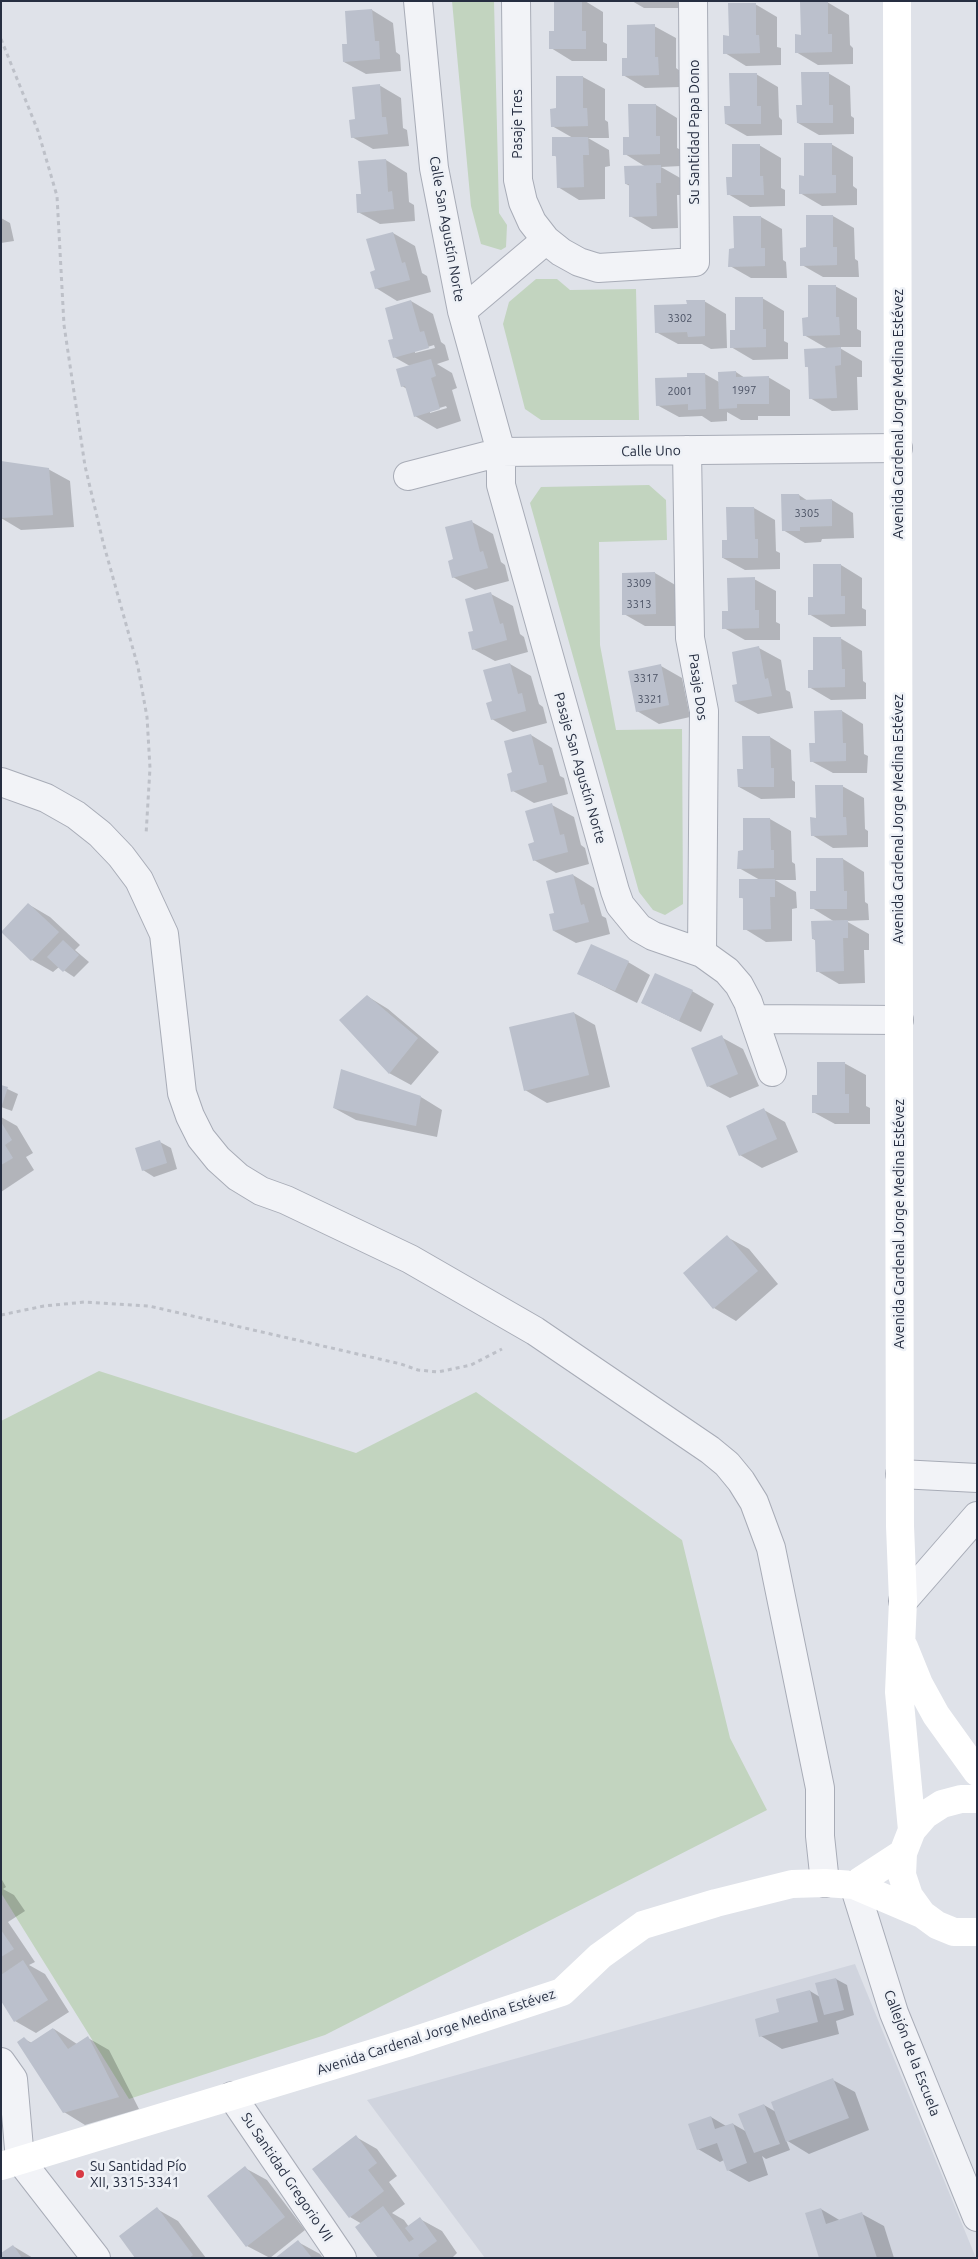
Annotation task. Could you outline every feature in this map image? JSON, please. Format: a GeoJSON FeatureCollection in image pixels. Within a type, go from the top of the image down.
{"type":"FeatureCollection","features":[{"type":"Feature","properties":{"kind":"street","name":"Calle San Agustín Norte"},"geometry":{"type":"LineString","coordinates":[[418,1],[434,168],[462,311],[501,452]]}},
{"type":"Feature","properties":{"kind":"street","name":"Pasaje Tres"},"geometry":{"type":"LineString","coordinates":[[516,1],[518,180],[523,202],[532,222],[546,240],[561,252],[579,262],[598,268],[695,262]]}},
{"type":"Feature","properties":{"kind":"street","name":"Su Santidad Papa Dono"},"geometry":{"type":"LineString","coordinates":[[693,1],[695,262]]}},
{"type":"Feature","properties":{"kind":"street","name":"Avenida Cardenal Jorge Medina Estévez"},"geometry":{"type":"LineString","coordinates":[[897,1],[900,1474],[903,1601],[899,1692],[907,1842],[902,1875],[906,1889],[922,1914]]}},
{"type":"Feature","properties":{"kind":"street"},"geometry":{"type":"LineString","coordinates":[[462,311],[546,240]]}},
{"type":"Feature","properties":{"kind":"street","name":"Calle Uno"},"geometry":{"type":"LineString","coordinates":[[408,476],[501,452],[898,448]]}},
{"type":"Feature","properties":{"kind":"street","name":"Pasaje Dos"},"geometry":{"type":"LineString","coordinates":[[687,450],[690,638],[704,711],[702,953]]}},
{"type":"Feature","properties":{"kind":"street","name":"Pasaje San Agustín Norte"},"geometry":{"type":"LineString","coordinates":[[501,452],[501,485],[620,905],[639,928],[653,936],[702,953],[727,971],[739,985],[748,1002],[772,1072]]}},
{"type":"Feature","properties":{"kind":"street"},"geometry":{"type":"LineString","coordinates":[[1,782],[46,798],[76,815],[114,848],[139,880],[164,934],[182,1093],[190,1116],[201,1138],[218,1158],[238,1176],[261,1190],[410,1259],[535,1330],[710,1450],[727,1464],[754,1502],[771,1548],[820,1788],[820,1836],[825,1882]]}},
{"type":"Feature","properties":{"kind":"street"},"geometry":{"type":"LineString","coordinates":[[754,1019],[899,1020]]}},
{"type":"Feature","properties":{"kind":"street"},"geometry":{"type":"LineString","coordinates":[[900,1474],[977,1478]]}},
{"type":"Feature","properties":{"kind":"street"},"geometry":{"type":"LineString","coordinates":[[903,1601],[977,1516]]}},
{"type":"Feature","properties":{"kind":"street","name":"Avenida Cardenal Jorge Medina Estévez"},"geometry":{"type":"LineString","coordinates":[[900,1637],[919,1684],[936,1715],[977,1772]]}},
{"type":"Feature","properties":{"kind":"street"},"geometry":{"type":"LineString","coordinates":[[854,1886],[907,1842],[925,1815],[942,1804],[961,1799],[977,1799]]}},
{"type":"Feature","properties":{"kind":"street","name":"Avenida Cardenal Jorge Medina Estévez"},"geometry":{"type":"LineString","coordinates":[[11,2163],[410,2042],[562,1992],[600,1956],[643,1925],[716,1903],[792,1884],[825,1882],[854,1886],[922,1914],[936,1925],[954,1932],[977,1932]]}},
{"type":"Feature","properties":{"kind":"street","name":"Callejón de la Escuela"},"geometry":{"type":"LineString","coordinates":[[854,1886],[894,2014],[977,2217]]}},
{"type":"Feature","properties":{"kind":"street"},"geometry":{"type":"LineString","coordinates":[[1,2062],[12,2079],[11,2163],[96,2258]]}},
{"type":"Feature","properties":{"kind":"street","name":"Su Santidad Gregorio VII"},"geometry":{"type":"LineString","coordinates":[[232,2096],[342,2258]]}},
{"type":"Feature","properties":{"kind":"path"},"geometry":{"type":"LineString","coordinates":[[1,39],[38,131],[56,196],[64,325],[85,466],[102,542],[138,667],[147,717],[150,768],[149,806],[139,880]]}},
{"type":"Feature","properties":{"kind":"path"},"geometry":{"type":"LineString","coordinates":[[1,1315],[44,1306],[85,1302],[149,1306],[401,1364],[418,1370],[438,1372],[471,1365],[535,1330]]}},
{"type":"Feature","properties":{"kind":"shaded area"},"geometry":{"type":"Polygon","coordinates":[[[855,1964],[976,2258],[485,2258],[367,2100],[855,1964]]]}},
{"type":"Feature","properties":{"kind":"green space"},"geometry":{"type":"Polygon","coordinates":[[[452,1],[494,1],[499,213],[507,225],[506,247],[501,250],[481,244],[471,206],[452,1]]]}},
{"type":"Feature","properties":{"kind":"green space"},"geometry":{"type":"Polygon","coordinates":[[[536,279],[557,279],[570,290],[636,289],[639,420],[541,420],[525,409],[503,324],[509,302],[536,279]]]}},
{"type":"Feature","properties":{"kind":"green space"},"geometry":{"type":"Polygon","coordinates":[[[649,485],[666,500],[667,540],[599,542],[600,645],[616,730],[682,729],[683,904],[665,915],[653,910],[639,892],[530,503],[541,487],[649,485]]]}},
{"type":"Feature","properties":{"kind":"green space"},"geometry":{"type":"Polygon","coordinates":[[[99,1371],[356,1453],[476,1392],[682,1540],[730,1738],[767,1810],[325,2035],[129,2099],[1,1893],[1,1421],[99,1371]]]}},
{"type":"Feature","properties":{"kind":"building"},"geometry":{"type":"Polygon","coordinates":[[[554,1],[582,1],[582,31],[586,31],[586,49],[549,49],[549,31],[554,31],[554,1]]]}},
{"type":"Feature","properties":{"kind":"building"},"geometry":{"type":"Polygon","coordinates":[[[828,1],[828,34],[832,34],[832,52],[795,53],[795,34],[801,35],[800,2],[828,1]]]}},
{"type":"Feature","properties":{"kind":"building"},"geometry":{"type":"Polygon","coordinates":[[[728,3],[756,3],[756,35],[759,35],[760,53],[723,54],[723,35],[729,36],[728,3]]]}},
{"type":"Feature","properties":{"kind":"building"},"geometry":{"type":"Polygon","coordinates":[[[372,9],[375,41],[379,41],[380,59],[343,62],[342,44],[347,44],[345,11],[372,9]]]}},
{"type":"Feature","properties":{"kind":"building"},"geometry":{"type":"Polygon","coordinates":[[[655,24],[655,57],[658,57],[659,75],[622,76],[622,58],[627,58],[627,25],[655,24]]]}},
{"type":"Feature","properties":{"kind":"building"},"geometry":{"type":"Polygon","coordinates":[[[801,72],[829,72],[829,105],[833,105],[833,123],[797,123],[796,105],[802,105],[801,72]]]}},
{"type":"Feature","properties":{"kind":"building"},"geometry":{"type":"Polygon","coordinates":[[[729,73],[757,73],[757,106],[761,106],[761,124],[725,124],[724,106],[730,106],[729,73]]]}},
{"type":"Feature","properties":{"kind":"building"},"geometry":{"type":"Polygon","coordinates":[[[556,76],[583,76],[583,108],[587,108],[588,126],[551,127],[550,109],[556,108],[556,76]]]}},
{"type":"Feature","properties":{"kind":"building"},"geometry":{"type":"Polygon","coordinates":[[[380,84],[382,117],[386,117],[388,134],[351,138],[349,120],[355,119],[352,87],[380,84]]]}},
{"type":"Feature","properties":{"kind":"building"},"geometry":{"type":"Polygon","coordinates":[[[628,104],[656,104],[656,136],[660,136],[660,154],[623,155],[623,137],[629,137],[628,104]]]}},
{"type":"Feature","properties":{"kind":"building"},"geometry":{"type":"Polygon","coordinates":[[[552,137],[588,137],[589,155],[583,155],[584,187],[557,188],[556,156],[552,156],[552,137]]]}},
{"type":"Feature","properties":{"kind":"building"},"geometry":{"type":"Polygon","coordinates":[[[804,143],[832,143],[832,175],[836,175],[836,193],[799,194],[799,175],[804,176],[804,143]]]}},
{"type":"Feature","properties":{"kind":"building"},"geometry":{"type":"Polygon","coordinates":[[[732,144],[760,144],[760,176],[763,176],[764,195],[727,195],[726,177],[732,177],[732,144]]]}},
{"type":"Feature","properties":{"kind":"building"},"geometry":{"type":"Polygon","coordinates":[[[386,159],[388,192],[392,191],[394,209],[357,213],[356,194],[361,194],[358,161],[386,159]]]}},
{"type":"Feature","properties":{"kind":"building"},"geometry":{"type":"Polygon","coordinates":[[[661,165],[661,183],[656,183],[657,216],[629,217],[629,184],[625,184],[624,166],[661,165]]]}},
{"type":"Feature","properties":{"kind":"building"},"geometry":{"type":"Polygon","coordinates":[[[806,215],[833,215],[833,247],[837,247],[837,265],[800,266],[800,248],[806,247],[806,215]]]}},
{"type":"Feature","properties":{"kind":"building"},"geometry":{"type":"Polygon","coordinates":[[[733,216],[761,216],[761,248],[765,248],[765,266],[728,267],[729,249],[734,248],[733,216]]]}},
{"type":"Feature","properties":{"kind":"building"},"geometry":{"type":"Polygon","coordinates":[[[393,232],[402,263],[405,262],[410,280],[375,289],[370,272],[375,270],[366,239],[393,232]]]}},
{"type":"Feature","properties":{"kind":"building"},"geometry":{"type":"Polygon","coordinates":[[[808,285],[836,285],[836,317],[839,317],[840,335],[803,336],[802,318],[808,317],[808,285]]]}},
{"type":"Feature","properties":{"kind":"building"},"geometry":{"type":"Polygon","coordinates":[[[735,297],[763,297],[763,329],[766,329],[766,347],[730,348],[730,330],[735,330],[735,297]]]}},
{"type":"Feature","properties":{"kind":"building"},"geometry":{"type":"Polygon","coordinates":[[[411,300],[420,332],[424,331],[429,348],[393,358],[388,340],[393,339],[385,308],[411,300]]]}},
{"type":"Feature","properties":{"kind":"building"},"geometry":{"type":"Polygon","coordinates":[[[686,300],[705,300],[705,336],[688,337],[687,332],[655,333],[654,305],[687,304],[686,300]]]}},
{"type":"Feature","properties":{"kind":"building"},"geometry":{"type":"Polygon","coordinates":[[[841,347],[841,365],[835,366],[837,398],[809,399],[808,367],[805,367],[804,349],[841,347]]]}},
{"type":"Feature","properties":{"kind":"building"},"geometry":{"type":"Polygon","coordinates":[[[431,359],[436,376],[431,378],[440,409],[414,417],[405,386],[401,387],[396,369],[431,359]]]}},
{"type":"Feature","properties":{"kind":"building"},"geometry":{"type":"Polygon","coordinates":[[[736,371],[736,377],[769,376],[769,404],[737,404],[737,408],[719,409],[718,372],[736,371]]]}},
{"type":"Feature","properties":{"kind":"building"},"geometry":{"type":"Polygon","coordinates":[[[687,373],[705,373],[706,409],[688,410],[688,404],[656,406],[655,378],[687,377],[687,373]]]}},
{"type":"Feature","properties":{"kind":"building"},"geometry":{"type":"Polygon","coordinates":[[[1,461],[49,468],[53,515],[1,518],[1,461]]]}},
{"type":"Feature","properties":{"kind":"building"},"geometry":{"type":"Polygon","coordinates":[[[781,494],[799,494],[800,500],[832,499],[832,526],[800,527],[800,531],[782,531],[781,494]]]}},
{"type":"Feature","properties":{"kind":"building"},"geometry":{"type":"Polygon","coordinates":[[[726,507],[754,507],[755,539],[758,539],[758,558],[722,558],[722,540],[727,540],[726,507]]]}},
{"type":"Feature","properties":{"kind":"building"},"geometry":{"type":"Polygon","coordinates":[[[472,520],[480,552],[483,551],[488,568],[452,578],[448,561],[453,559],[445,527],[472,520]]]}},
{"type":"Feature","properties":{"kind":"building"},"geometry":{"type":"Polygon","coordinates":[[[813,564],[841,564],[841,596],[845,596],[845,614],[808,615],[808,597],[813,597],[813,564]]]}},
{"type":"Feature","properties":{"kind":"building"},"geometry":{"type":"Polygon","coordinates":[[[655,572],[656,614],[622,615],[622,573],[655,572]]]}},
{"type":"Feature","properties":{"kind":"building"},"geometry":{"type":"Polygon","coordinates":[[[755,577],[755,610],[759,610],[759,628],[722,629],[722,611],[728,611],[727,578],[755,577]]]}},
{"type":"Feature","properties":{"kind":"building"},"geometry":{"type":"Polygon","coordinates":[[[491,592],[500,624],[503,623],[507,640],[472,650],[468,632],[473,631],[465,599],[491,592]]]}},
{"type":"Feature","properties":{"kind":"building"},"geometry":{"type":"Polygon","coordinates":[[[813,637],[841,637],[842,669],[845,669],[845,687],[808,688],[808,670],[813,670],[813,637]]]}},
{"type":"Feature","properties":{"kind":"building"},"geometry":{"type":"Polygon","coordinates":[[[759,646],[765,679],[768,678],[772,696],[735,702],[732,685],[737,684],[732,652],[759,646]]]}},
{"type":"Feature","properties":{"kind":"building"},"geometry":{"type":"Polygon","coordinates":[[[510,663],[518,694],[522,693],[526,711],[491,720],[486,703],[492,701],[483,670],[510,663]]]}},
{"type":"Feature","properties":{"kind":"building"},"geometry":{"type":"Polygon","coordinates":[[[661,664],[669,705],[636,712],[628,671],[661,664]]]}},
{"type":"Feature","properties":{"kind":"building"},"geometry":{"type":"Polygon","coordinates":[[[842,710],[843,743],[846,743],[846,761],[810,762],[809,743],[815,743],[814,711],[842,710]]]}},
{"type":"Feature","properties":{"kind":"building"},"geometry":{"type":"Polygon","coordinates":[[[531,734],[539,765],[543,765],[547,782],[511,792],[507,774],[512,772],[504,741],[531,734]]]}},
{"type":"Feature","properties":{"kind":"building"},"geometry":{"type":"Polygon","coordinates":[[[742,736],[770,736],[771,768],[774,768],[774,787],[738,787],[737,769],[743,769],[742,736]]]}},
{"type":"Feature","properties":{"kind":"building"},"geometry":{"type":"Polygon","coordinates":[[[815,785],[843,785],[843,817],[846,817],[847,835],[811,836],[810,817],[816,818],[815,785]]]}},
{"type":"Feature","properties":{"kind":"building"},"geometry":{"type":"Polygon","coordinates":[[[552,803],[560,835],[564,834],[568,852],[533,861],[528,844],[534,842],[525,811],[552,803]]]}},
{"type":"Feature","properties":{"kind":"building"},"geometry":{"type":"Polygon","coordinates":[[[743,818],[770,818],[771,850],[774,850],[774,868],[737,869],[738,851],[743,850],[743,818]]]}},
{"type":"Feature","properties":{"kind":"building"},"geometry":{"type":"Polygon","coordinates":[[[816,858],[843,858],[844,891],[847,891],[847,909],[810,909],[810,891],[816,891],[816,858]]]}},
{"type":"Feature","properties":{"kind":"building"},"geometry":{"type":"Polygon","coordinates":[[[573,874],[581,905],[584,904],[589,922],[553,931],[549,914],[554,913],[546,881],[573,874]]]}},
{"type":"Feature","properties":{"kind":"building"},"geometry":{"type":"Polygon","coordinates":[[[739,879],[775,879],[775,897],[770,897],[771,929],[743,930],[743,898],[739,898],[739,879]]]}},
{"type":"Feature","properties":{"kind":"building"},"geometry":{"type":"Polygon","coordinates":[[[28,903],[59,932],[31,961],[1,932],[28,903]]]}},
{"type":"Feature","properties":{"kind":"building"},"geometry":{"type":"Polygon","coordinates":[[[848,920],[848,938],[843,938],[844,971],[816,972],[815,939],[812,939],[811,921],[848,920]]]}},
{"type":"Feature","properties":{"kind":"building"},"geometry":{"type":"Polygon","coordinates":[[[63,940],[79,955],[63,972],[47,957],[63,940]]]}},
{"type":"Feature","properties":{"kind":"building"},"geometry":{"type":"Polygon","coordinates":[[[591,944],[629,961],[615,991],[577,974],[591,944]]]}},
{"type":"Feature","properties":{"kind":"building"},"geometry":{"type":"Polygon","coordinates":[[[655,973],[693,990],[679,1021],[641,1003],[655,973]]]}},
{"type":"Feature","properties":{"kind":"building"},"geometry":{"type":"Polygon","coordinates":[[[367,995],[418,1038],[389,1074],[339,1020],[367,995]]]}},
{"type":"Feature","properties":{"kind":"building"},"geometry":{"type":"Polygon","coordinates":[[[574,1012],[589,1075],[524,1091],[509,1027],[574,1012]]]}},
{"type":"Feature","properties":{"kind":"building"},"geometry":{"type":"Polygon","coordinates":[[[722,1035],[738,1074],[707,1087],[691,1048],[722,1035]]]}},
{"type":"Feature","properties":{"kind":"building"},"geometry":{"type":"Polygon","coordinates":[[[817,1062],[845,1062],[845,1094],[849,1094],[849,1113],[812,1113],[812,1095],[817,1095],[817,1062]]]}},
{"type":"Feature","properties":{"kind":"building"},"geometry":{"type":"Polygon","coordinates":[[[341,1069],[421,1096],[416,1126],[333,1108],[341,1069]]]}},
{"type":"Feature","properties":{"kind":"building"},"geometry":{"type":"Polygon","coordinates":[[[1,1085],[8,1087],[2,1105],[1,1105],[1,1085]]]}},
{"type":"Feature","properties":{"kind":"building"},"geometry":{"type":"Polygon","coordinates":[[[764,1108],[777,1139],[739,1156],[726,1126],[764,1108]]]}},
{"type":"Feature","properties":{"kind":"building"},"geometry":{"type":"Polygon","coordinates":[[[1,1122],[12,1140],[5,1145],[13,1158],[1,1165],[1,1122]]]}},
{"type":"Feature","properties":{"kind":"building"},"geometry":{"type":"Polygon","coordinates":[[[160,1140],[167,1163],[142,1171],[135,1148],[160,1140]]]}},
{"type":"Feature","properties":{"kind":"building"},"geometry":{"type":"Polygon","coordinates":[[[727,1235],[758,1271],[713,1309],[683,1273],[727,1235]]]}},
{"type":"Feature","properties":{"kind":"building"},"geometry":{"type":"Polygon","coordinates":[[[1,1930],[14,1949],[1,1957],[1,1930]]]}},
{"type":"Feature","properties":{"kind":"building"},"geometry":{"type":"Polygon","coordinates":[[[23,1960],[48,2000],[14,2022],[1,2001],[1,1975],[23,1960]]]}},
{"type":"Feature","properties":{"kind":"building"},"geometry":{"type":"Polygon","coordinates":[[[836,1978],[844,2010],[824,2015],[815,1983],[836,1978]]]}},
{"type":"Feature","properties":{"kind":"building"},"geometry":{"type":"Polygon","coordinates":[[[810,1990],[818,2022],[759,2037],[755,2019],[779,2012],[776,1999],[810,1990]]]}},
{"type":"Feature","properties":{"kind":"building"},"geometry":{"type":"Polygon","coordinates":[[[53,2028],[68,2049],[88,2036],[119,2097],[63,2113],[17,2042],[24,2037],[30,2043],[53,2028]]]}},
{"type":"Feature","properties":{"kind":"building"},"geometry":{"type":"Polygon","coordinates":[[[833,2078],[849,2118],[786,2142],[771,2102],[833,2078]]]}},
{"type":"Feature","properties":{"kind":"building"},"geometry":{"type":"Polygon","coordinates":[[[764,2104],[780,2144],[754,2153],[738,2114],[764,2104]]]}},
{"type":"Feature","properties":{"kind":"building"},"geometry":{"type":"Polygon","coordinates":[[[711,2116],[715,2129],[733,2123],[747,2163],[727,2171],[717,2143],[697,2150],[688,2124],[711,2116]]]}},
{"type":"Feature","properties":{"kind":"building"},"geometry":{"type":"Polygon","coordinates":[[[356,2135],[377,2163],[368,2170],[384,2191],[349,2218],[312,2169],[356,2135]]]}},
{"type":"Feature","properties":{"kind":"building"},"geometry":{"type":"Polygon","coordinates":[[[245,2166],[285,2217],[246,2247],[207,2196],[245,2166]]]}},
{"type":"Feature","properties":{"kind":"building"},"geometry":{"type":"Polygon","coordinates":[[[383,2206],[409,2242],[414,2239],[405,2228],[420,2217],[437,2241],[418,2255],[420,2258],[378,2258],[355,2227],[383,2206]]]}},
{"type":"Feature","properties":{"kind":"building"},"geometry":{"type":"Polygon","coordinates":[[[157,2207],[193,2255],[189,2258],[135,2258],[119,2236],[157,2207]]]}},
{"type":"Feature","properties":{"kind":"building"},"geometry":{"type":"Polygon","coordinates":[[[821,2208],[826,2224],[862,2212],[877,2258],[819,2258],[805,2213],[821,2208]]]}},
{"type":"Feature","properties":{"kind":"building"},"geometry":{"type":"Polygon","coordinates":[[[298,2240],[312,2258],[275,2258],[298,2240]]]}},
{"type":"Feature","properties":{"kind":"building"},"geometry":{"type":"Polygon","coordinates":[[[13,2245],[22,2258],[1,2258],[1,2253],[13,2245]]]}},
{"type":"Feature","properties":{"kind":"place","name":"Su Santidad Pío XII, 3315-3341"},"geometry":{"type":"Point","coordinates":[80,2174]}}]}
